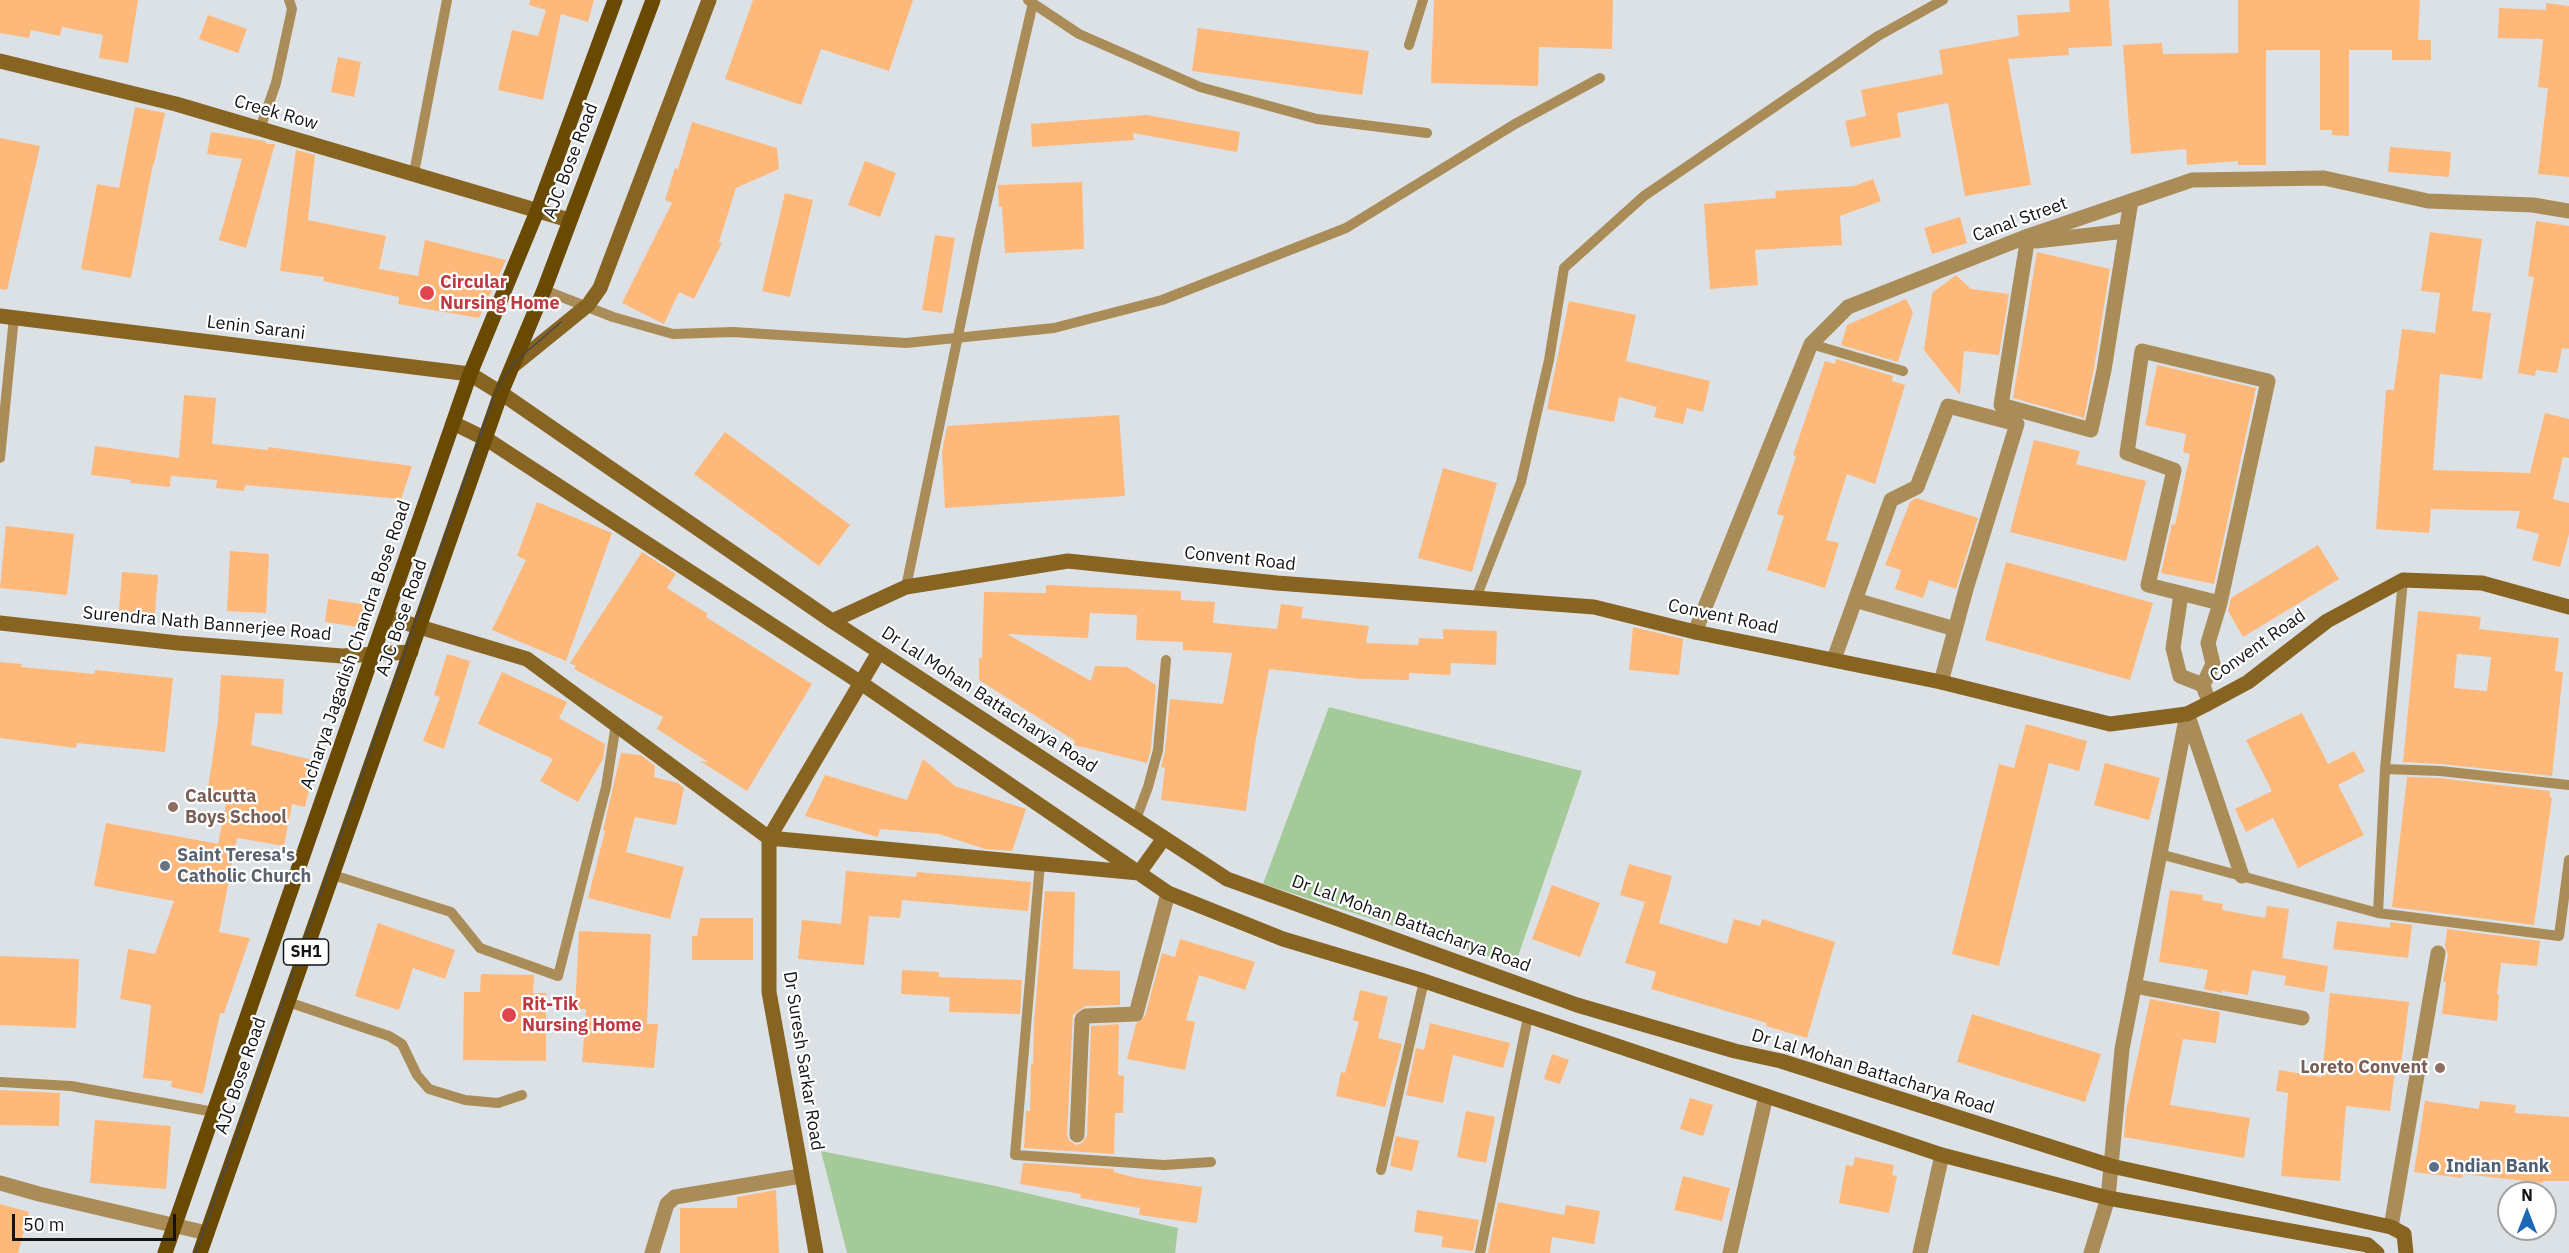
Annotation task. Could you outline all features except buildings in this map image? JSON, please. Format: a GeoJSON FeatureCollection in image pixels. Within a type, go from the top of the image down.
{"type":"FeatureCollection","features":[{"type":"Feature","properties":{"kind":"main road","name":"Acharya Jagadish Chandra Bose Road"},"geometry":{"type":"LineString","coordinates":[[165,1253],[470,374],[538,209],[615,0]]}},
{"type":"Feature","properties":{"kind":"main road","name":"AJC Bose Road"},"geometry":{"type":"LineString","coordinates":[[200,1253],[501,393],[544,290],[653,0]]}},
{"type":"Feature","properties":{"kind":"main road"},"geometry":{"type":"LineString","coordinates":[[514,365],[588,305],[600,288],[709,0]]}},
{"type":"Feature","properties":{"kind":"main road","name":"Creek Row"},"geometry":{"type":"LineString","coordinates":[[0,61],[176,104],[538,209]]}},
{"type":"Feature","properties":{"kind":"main road"},"geometry":{"type":"LineString","coordinates":[[538,209],[569,220]]}},
{"type":"Feature","properties":{"kind":"main road","name":"Lenin Sarani"},"geometry":{"type":"LineString","coordinates":[[7,316],[470,374],[501,393]]}},
{"type":"Feature","properties":{"kind":"main road","name":"Dr Lal Mohan Battacharya Road"},"geometry":{"type":"LineString","coordinates":[[501,393],[832,621],[1227,879],[1577,1005],[1735,1051],[1781,1061],[2111,1166],[2391,1227]]}},
{"type":"Feature","properties":{"kind":"main road"},"geometry":{"type":"LineString","coordinates":[[453,423],[485,439],[861,683],[1168,893],[1283,939],[1424,981],[1942,1155],[2108,1198],[2368,1245],[2377,1253]]}},
{"type":"Feature","properties":{"kind":"main road","name":"Convent Road"},"geometry":{"type":"LineString","coordinates":[[832,621],[906,587],[1068,561],[1277,583],[1594,608],[1695,632],[1941,682],[2110,724],[2187,714],[2248,682],[2327,621],[2403,580]]}},
{"type":"Feature","properties":{"kind":"main road"},"geometry":{"type":"LineString","coordinates":[[2403,580],[2482,583],[2569,607]]}},
{"type":"Feature","properties":{"kind":"main road"},"geometry":{"type":"LineString","coordinates":[[387,617],[527,658],[769,838],[1139,873]]}},
{"type":"Feature","properties":{"kind":"main road","name":"Surendra Nath Bannerjee Road"},"geometry":{"type":"LineString","coordinates":[[0,623],[237,648],[342,656],[411,652]]}},
{"type":"Feature","properties":{"kind":"main road"},"geometry":{"type":"LineString","coordinates":[[769,838],[879,652]]}},
{"type":"Feature","properties":{"kind":"main road","name":"Dr Suresh Sarkar Road"},"geometry":{"type":"LineString","coordinates":[[769,838],[769,992],[816,1253]]}},
{"type":"Feature","properties":{"kind":"main road"},"geometry":{"type":"LineString","coordinates":[[1139,873],[1164,838]]}},
{"type":"Feature","properties":{"kind":"main road"},"geometry":{"type":"LineString","coordinates":[[2391,1227],[2404,1234],[2406,1253]]}},
{"type":"Feature","properties":{"kind":"street","name":"Canal Street"},"geometry":{"type":"LineString","coordinates":[[1695,632],[1811,344],[1848,307],[2192,180],[2324,178],[2428,201],[2533,205],[2569,210]]}},
{"type":"Feature","properties":{"kind":"street"},"geometry":{"type":"LineString","coordinates":[[2126,231],[2029,239],[2001,405],[2091,430],[2104,370],[2131,201]]}},
{"type":"Feature","properties":{"kind":"street"},"geometry":{"type":"LineString","coordinates":[[2209,703],[2203,685],[2213,664],[2208,643],[2220,603],[2268,381],[2142,351],[2127,453],[2174,470],[2148,585],[2220,603]]}},
{"type":"Feature","properties":{"kind":"street"},"geometry":{"type":"LineString","coordinates":[[1834,659],[1891,500],[1917,487],[1948,406],[2017,424],[1941,682]]}},
{"type":"Feature","properties":{"kind":"street"},"geometry":{"type":"LineString","coordinates":[[2181,594],[2173,648],[2180,675],[2203,685]]}},
{"type":"Feature","properties":{"kind":"street"},"geometry":{"type":"LineString","coordinates":[[1855,600],[1955,629]]}},
{"type":"Feature","properties":{"kind":"street"},"geometry":{"type":"LineString","coordinates":[[2091,1253],[2108,1198],[2122,1049],[2187,714]]}},
{"type":"Feature","properties":{"kind":"street"},"geometry":{"type":"LineString","coordinates":[[2187,714],[2242,876]]}},
{"type":"Feature","properties":{"kind":"street"},"geometry":{"type":"LineString","coordinates":[[1077,1135],[1082,1019],[1136,1014],[1168,893]]}},
{"type":"Feature","properties":{"kind":"street"},"geometry":{"type":"LineString","coordinates":[[2391,1227],[2438,953]]}},
{"type":"Feature","properties":{"kind":"street"},"geometry":{"type":"LineString","coordinates":[[2134,986],[2302,1018]]}},
{"type":"Feature","properties":{"kind":"street"},"geometry":{"type":"LineString","coordinates":[[1730,1253],[1766,1096]]}},
{"type":"Feature","properties":{"kind":"street"},"geometry":{"type":"LineString","coordinates":[[1920,1253],[1942,1155]]}},
{"type":"Feature","properties":{"kind":"street"},"geometry":{"type":"LineString","coordinates":[[652,1253],[667,1204],[675,1197],[801,1176]]}},
{"type":"Feature","properties":{"kind":"street"},"geometry":{"type":"LineString","coordinates":[[0,1183],[207,1233]]}},
{"type":"Feature","properties":{"kind":"lane"},"geometry":{"type":"LineString","coordinates":[[260,129],[276,83],[292,9],[289,0]]}},
{"type":"Feature","properties":{"kind":"lane"},"geometry":{"type":"LineString","coordinates":[[414,173],[447,0]]}},
{"type":"Feature","properties":{"kind":"lane"},"geometry":{"type":"LineString","coordinates":[[1409,45],[1423,0]]}},
{"type":"Feature","properties":{"kind":"lane"},"geometry":{"type":"LineString","coordinates":[[1476,598],[1521,482],[1549,360],[1563,268],[1644,196],[1878,36],[1943,0]]}},
{"type":"Feature","properties":{"kind":"lane"},"geometry":{"type":"LineString","coordinates":[[906,587],[956,338],[1030,2],[1079,34],[1200,87],[1317,119],[1427,133]]}},
{"type":"Feature","properties":{"kind":"lane"},"geometry":{"type":"LineString","coordinates":[[544,290],[588,305],[613,317],[673,334],[733,332],[906,343],[1054,328],[1162,300],[1346,228],[1515,124],[1600,78]]}},
{"type":"Feature","properties":{"kind":"lane"},"geometry":{"type":"LineString","coordinates":[[0,458],[7,316]]}},
{"type":"Feature","properties":{"kind":"lane"},"geometry":{"type":"LineString","coordinates":[[1811,344],[1903,371]]}},
{"type":"Feature","properties":{"kind":"lane"},"geometry":{"type":"LineString","coordinates":[[2378,913],[2385,769],[2403,580]]}},
{"type":"Feature","properties":{"kind":"lane"},"geometry":{"type":"LineString","coordinates":[[1136,819],[1158,750],[1166,660]]}},
{"type":"Feature","properties":{"kind":"lane"},"geometry":{"type":"LineString","coordinates":[[333,875],[451,912],[480,948],[558,976],[606,787],[616,724]]}},
{"type":"Feature","properties":{"kind":"lane"},"geometry":{"type":"LineString","coordinates":[[2385,769],[2440,771],[2569,785]]}},
{"type":"Feature","properties":{"kind":"lane"},"geometry":{"type":"LineString","coordinates":[[2160,854],[2378,913],[2559,936],[2569,861]]}},
{"type":"Feature","properties":{"kind":"lane"},"geometry":{"type":"LineString","coordinates":[[1040,863],[1015,1155],[1164,1165],[1211,1162]]}},
{"type":"Feature","properties":{"kind":"lane"},"geometry":{"type":"LineString","coordinates":[[1381,1170],[1424,981]]}},
{"type":"Feature","properties":{"kind":"lane"},"geometry":{"type":"LineString","coordinates":[[288,1002],[389,1036],[402,1044],[417,1075],[429,1089],[465,1100],[498,1103],[522,1095]]}},
{"type":"Feature","properties":{"kind":"lane"},"geometry":{"type":"LineString","coordinates":[[1480,1253],[1528,1017]]}},
{"type":"Feature","properties":{"kind":"lane"},"geometry":{"type":"LineString","coordinates":[[0,1082],[71,1086],[214,1112]]}},
{"type":"Feature","properties":{"kind":"green space"},"geometry":{"type":"Polygon","coordinates":[[[1329,707],[1582,771],[1515,965],[1263,884],[1329,707]]]}},
{"type":"Feature","properties":{"kind":"green space"},"geometry":{"type":"Polygon","coordinates":[[[821,1151],[991,1185],[1178,1228],[1175,1253],[847,1253],[821,1151]]]}},
{"type":"Feature","properties":{"kind":"tram line"},"geometry":{"type":"LineString","coordinates":[[196,1253],[494,396],[505,375],[516,361],[561,322]]}},
{"type":"Feature","properties":{"kind":"place","name":"Circular Nursing Home"},"geometry":{"type":"Point","coordinates":[427,293]}},
{"type":"Feature","properties":{"kind":"place","name":"Calcutta Boys School"},"geometry":{"type":"Point","coordinates":[173,807]}},
{"type":"Feature","properties":{"kind":"place","name":"Saint Teresa's Catholic Church"},"geometry":{"type":"Point","coordinates":[165,866]}},
{"type":"Feature","properties":{"kind":"place","name":"Rit-Tik Nursing Home"},"geometry":{"type":"Point","coordinates":[509,1015]}},
{"type":"Feature","properties":{"kind":"place","name":"Loreto Convent"},"geometry":{"type":"Point","coordinates":[2440,1068]}},
{"type":"Feature","properties":{"kind":"place","name":"Indian Bank"},"geometry":{"type":"Point","coordinates":[2434,1167]}}]}
